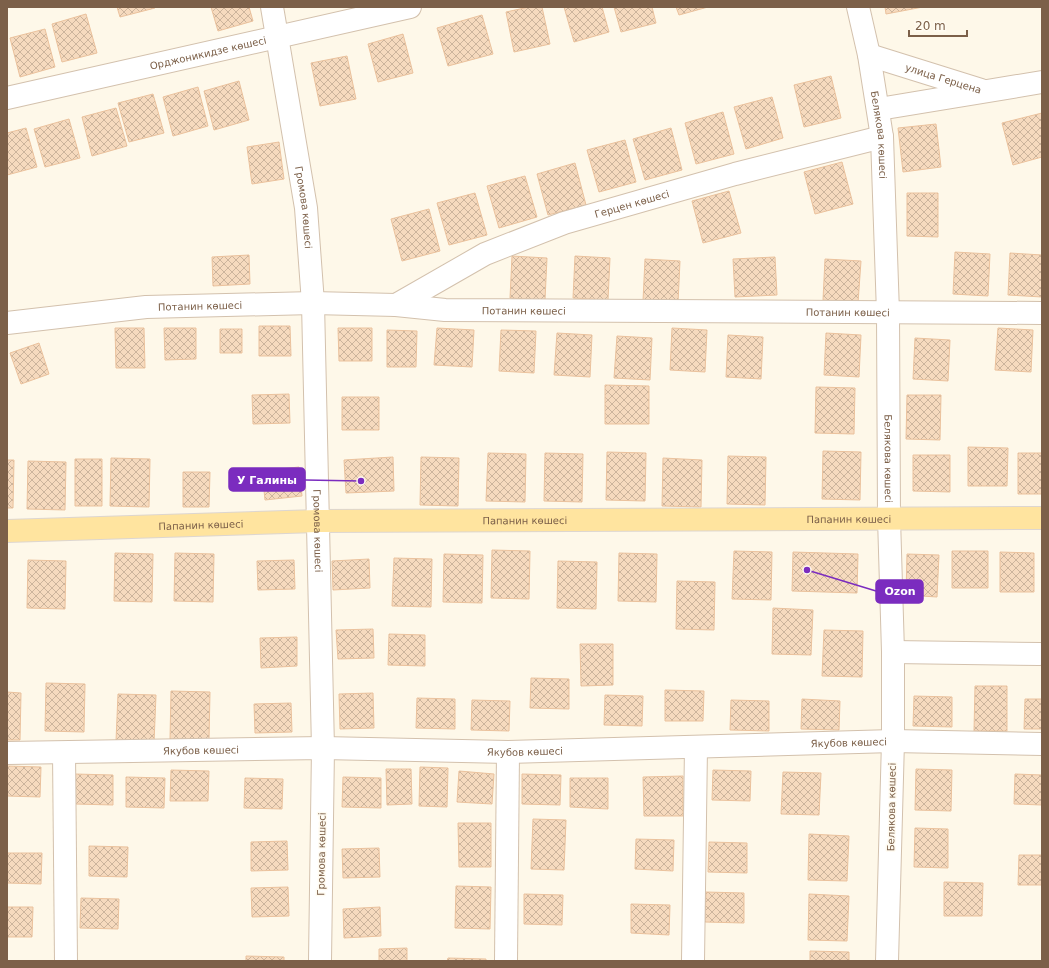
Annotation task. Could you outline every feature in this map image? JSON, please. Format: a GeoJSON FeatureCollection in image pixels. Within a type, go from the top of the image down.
{"type":"FeatureCollection","features":[{"type":"Feature","properties":{"kind":"main road","name":"Папанин көшесі"},"geometry":{"type":"LineString","coordinates":[[7,531],[318,521],[1042,518]]}},
{"type":"Feature","properties":{"kind":"street","name":"Громова көшесі"},"geometry":{"type":"LineString","coordinates":[[272,7],[279,38],[306,208],[313,303],[323,748],[320,961]]}},
{"type":"Feature","properties":{"kind":"street","name":"Орджоникидзе көшесі"},"geometry":{"type":"LineString","coordinates":[[7,98],[279,38],[410,7]]}},
{"type":"Feature","properties":{"kind":"street","name":"Белякова көшесі"},"geometry":{"type":"LineString","coordinates":[[858,7],[879,109],[882,137],[888,313],[889,518],[893,652],[893,742],[887,961]]}},
{"type":"Feature","properties":{"kind":"street","name":"улица Герцена"},"geometry":{"type":"LineString","coordinates":[[869,55],[984,91]]}},
{"type":"Feature","properties":{"kind":"street"},"geometry":{"type":"LineString","coordinates":[[984,91],[1042,82]]}},
{"type":"Feature","properties":{"kind":"street","name":"улица Герцена"},"geometry":{"type":"LineString","coordinates":[[879,109],[984,91]]}},
{"type":"Feature","properties":{"kind":"street","name":"Герцен көшесі"},"geometry":{"type":"LineString","coordinates":[[396,305],[485,254],[564,223],[735,174],[882,137]]}},
{"type":"Feature","properties":{"kind":"street","name":"Потанин көшесі"},"geometry":{"type":"LineString","coordinates":[[7,323],[146,308],[313,303],[396,305],[445,310],[888,313],[1042,312]]}},
{"type":"Feature","properties":{"kind":"street"},"geometry":{"type":"LineString","coordinates":[[893,652],[1040,654]]}},
{"type":"Feature","properties":{"kind":"street","name":"Якубов көшесі"},"geometry":{"type":"LineString","coordinates":[[7,753],[323,748],[508,752],[893,742],[1042,744]]}},
{"type":"Feature","properties":{"kind":"street"},"geometry":{"type":"LineString","coordinates":[[693,961],[696,747]]}},
{"type":"Feature","properties":{"kind":"street"},"geometry":{"type":"LineString","coordinates":[[506,961],[508,752]]}},
{"type":"Feature","properties":{"kind":"street"},"geometry":{"type":"LineString","coordinates":[[64,753],[66,961]]}},
{"type":"Feature","properties":{"kind":"building"},"geometry":{"type":"Polygon","coordinates":[[[117,7],[155,7],[155,8],[120,17],[117,7]]]}},
{"type":"Feature","properties":{"kind":"building"},"geometry":{"type":"Polygon","coordinates":[[[211,7],[249,7],[253,21],[218,31],[211,7]]]}},
{"type":"Feature","properties":{"kind":"building"},"geometry":{"type":"Polygon","coordinates":[[[529,7],[542,7],[550,44],[514,52],[506,12],[529,7]]]}},
{"type":"Feature","properties":{"kind":"building"},"geometry":{"type":"Polygon","coordinates":[[[564,7],[602,7],[609,32],[574,42],[564,7]]]}},
{"type":"Feature","properties":{"kind":"building"},"geometry":{"type":"Polygon","coordinates":[[[614,7],[652,7],[656,23],[621,32],[614,7]]]}},
{"type":"Feature","properties":{"kind":"building"},"geometry":{"type":"Polygon","coordinates":[[[676,7],[708,7],[679,15],[676,7]]]}},
{"type":"Feature","properties":{"kind":"building"},"geometry":{"type":"Polygon","coordinates":[[[885,7],[923,7],[886,14],[885,7]]]}},
{"type":"Feature","properties":{"kind":"building"},"geometry":{"type":"Polygon","coordinates":[[[86,14],[97,53],[62,62],[52,24],[86,14]]]}},
{"type":"Feature","properties":{"kind":"building"},"geometry":{"type":"Polygon","coordinates":[[[482,15],[493,54],[448,66],[437,28],[482,15]]]}},
{"type":"Feature","properties":{"kind":"building"},"geometry":{"type":"Polygon","coordinates":[[[45,29],[55,67],[20,77],[10,38],[45,29]]]}},
{"type":"Feature","properties":{"kind":"building"},"geometry":{"type":"Polygon","coordinates":[[[403,34],[413,73],[378,82],[368,44],[403,34]]]}},
{"type":"Feature","properties":{"kind":"building"},"geometry":{"type":"Polygon","coordinates":[[[347,56],[356,99],[320,106],[311,63],[347,56]]]}},
{"type":"Feature","properties":{"kind":"building"},"geometry":{"type":"Polygon","coordinates":[[[831,76],[841,118],[804,127],[794,85],[831,76]]]}},
{"type":"Feature","properties":{"kind":"building"},"geometry":{"type":"Polygon","coordinates":[[[239,81],[249,120],[214,130],[204,91],[239,81]]]}},
{"type":"Feature","properties":{"kind":"building"},"geometry":{"type":"Polygon","coordinates":[[[198,87],[208,126],[173,136],[163,97],[198,87]]]}},
{"type":"Feature","properties":{"kind":"building"},"geometry":{"type":"Polygon","coordinates":[[[153,94],[164,133],[129,142],[118,103],[153,94]]]}},
{"type":"Feature","properties":{"kind":"building"},"geometry":{"type":"Polygon","coordinates":[[[772,97],[783,138],[746,149],[734,107],[772,97]]]}},
{"type":"Feature","properties":{"kind":"building"},"geometry":{"type":"Polygon","coordinates":[[[116,108],[127,146],[92,156],[82,117],[116,108]]]}},
{"type":"Feature","properties":{"kind":"building"},"geometry":{"type":"Polygon","coordinates":[[[723,112],[734,154],[696,164],[685,123],[723,112]]]}},
{"type":"Feature","properties":{"kind":"building"},"geometry":{"type":"Polygon","coordinates":[[[1042,113],[1042,157],[1013,165],[1002,123],[1042,113]]]}},
{"type":"Feature","properties":{"kind":"building"},"geometry":{"type":"Polygon","coordinates":[[[69,119],[80,158],[45,167],[34,129],[69,119]]]}},
{"type":"Feature","properties":{"kind":"building"},"geometry":{"type":"Polygon","coordinates":[[[936,124],[941,167],[903,172],[898,128],[936,124]]]}},
{"type":"Feature","properties":{"kind":"building"},"geometry":{"type":"Polygon","coordinates":[[[26,128],[37,167],[7,175],[7,133],[26,128]]]}},
{"type":"Feature","properties":{"kind":"building"},"geometry":{"type":"Polygon","coordinates":[[[671,128],[682,170],[645,180],[633,139],[671,128]]]}},
{"type":"Feature","properties":{"kind":"building"},"geometry":{"type":"Polygon","coordinates":[[[625,140],[636,182],[599,192],[587,150],[625,140]]]}},
{"type":"Feature","properties":{"kind":"building"},"geometry":{"type":"Polygon","coordinates":[[[279,142],[284,179],[252,184],[247,147],[279,142]]]}},
{"type":"Feature","properties":{"kind":"building"},"geometry":{"type":"Polygon","coordinates":[[[842,162],[853,204],[815,214],[804,172],[842,162]]]}},
{"type":"Feature","properties":{"kind":"building"},"geometry":{"type":"Polygon","coordinates":[[[575,163],[586,205],[548,215],[537,174],[575,163]]]}},
{"type":"Feature","properties":{"kind":"building"},"geometry":{"type":"Polygon","coordinates":[[[525,176],[537,217],[499,228],[487,186],[525,176]]]}},
{"type":"Feature","properties":{"kind":"building"},"geometry":{"type":"Polygon","coordinates":[[[729,191],[741,233],[703,243],[692,201],[729,191]]]}},
{"type":"Feature","properties":{"kind":"building"},"geometry":{"type":"Polygon","coordinates":[[[475,193],[487,235],[449,245],[437,203],[475,193]]]}},
{"type":"Feature","properties":{"kind":"building"},"geometry":{"type":"Polygon","coordinates":[[[907,193],[938,193],[938,237],[907,236],[907,193]]]}},
{"type":"Feature","properties":{"kind":"building"},"geometry":{"type":"Polygon","coordinates":[[[429,209],[440,251],[402,261],[391,219],[429,209]]]}},
{"type":"Feature","properties":{"kind":"building"},"geometry":{"type":"Polygon","coordinates":[[[955,252],[990,254],[988,296],[953,294],[955,252]]]}},
{"type":"Feature","properties":{"kind":"building"},"geometry":{"type":"Polygon","coordinates":[[[1010,253],[1042,255],[1042,297],[1008,295],[1010,253]]]}},
{"type":"Feature","properties":{"kind":"building"},"geometry":{"type":"Polygon","coordinates":[[[249,255],[250,284],[213,286],[212,257],[249,255]]]}},
{"type":"Feature","properties":{"kind":"building"},"geometry":{"type":"Polygon","coordinates":[[[512,256],[547,258],[545,300],[510,298],[512,256]]]}},
{"type":"Feature","properties":{"kind":"building"},"geometry":{"type":"Polygon","coordinates":[[[575,256],[610,258],[608,300],[573,298],[575,256]]]}},
{"type":"Feature","properties":{"kind":"building"},"geometry":{"type":"Polygon","coordinates":[[[775,257],[777,295],[735,297],[733,259],[775,257]]]}},
{"type":"Feature","properties":{"kind":"building"},"geometry":{"type":"Polygon","coordinates":[[[645,259],[680,261],[678,303],[643,301],[645,259]]]}},
{"type":"Feature","properties":{"kind":"building"},"geometry":{"type":"Polygon","coordinates":[[[825,259],[861,261],[858,303],[823,300],[825,259]]]}},
{"type":"Feature","properties":{"kind":"building"},"geometry":{"type":"Polygon","coordinates":[[[259,326],[290,326],[291,356],[259,356],[259,326]]]}},
{"type":"Feature","properties":{"kind":"building"},"geometry":{"type":"Polygon","coordinates":[[[115,328],[144,328],[145,368],[116,368],[115,328]]]}},
{"type":"Feature","properties":{"kind":"building"},"geometry":{"type":"Polygon","coordinates":[[[164,328],[196,328],[196,359],[165,360],[164,328]]]}},
{"type":"Feature","properties":{"kind":"building"},"geometry":{"type":"Polygon","coordinates":[[[338,328],[372,328],[372,361],[339,361],[338,328]]]}},
{"type":"Feature","properties":{"kind":"building"},"geometry":{"type":"Polygon","coordinates":[[[437,328],[474,330],[472,367],[434,365],[437,328]]]}},
{"type":"Feature","properties":{"kind":"building"},"geometry":{"type":"Polygon","coordinates":[[[672,328],[707,330],[705,372],[670,370],[672,328]]]}},
{"type":"Feature","properties":{"kind":"building"},"geometry":{"type":"Polygon","coordinates":[[[998,328],[1033,330],[1031,372],[995,370],[998,328]]]}},
{"type":"Feature","properties":{"kind":"building"},"geometry":{"type":"Polygon","coordinates":[[[220,329],[242,329],[242,353],[220,353],[220,329]]]}},
{"type":"Feature","properties":{"kind":"building"},"geometry":{"type":"Polygon","coordinates":[[[387,330],[417,331],[416,367],[387,367],[387,330]]]}},
{"type":"Feature","properties":{"kind":"building"},"geometry":{"type":"Polygon","coordinates":[[[501,330],[536,331],[534,373],[499,371],[501,330]]]}},
{"type":"Feature","properties":{"kind":"building"},"geometry":{"type":"Polygon","coordinates":[[[557,333],[592,335],[590,377],[554,375],[557,333]]]}},
{"type":"Feature","properties":{"kind":"building"},"geometry":{"type":"Polygon","coordinates":[[[826,333],[861,335],[859,377],[824,375],[826,333]]]}},
{"type":"Feature","properties":{"kind":"building"},"geometry":{"type":"Polygon","coordinates":[[[728,335],[763,337],[761,379],[726,377],[728,335]]]}},
{"type":"Feature","properties":{"kind":"building"},"geometry":{"type":"Polygon","coordinates":[[[617,336],[652,338],[650,380],[614,378],[617,336]]]}},
{"type":"Feature","properties":{"kind":"building"},"geometry":{"type":"Polygon","coordinates":[[[915,338],[950,340],[948,381],[913,379],[915,338]]]}},
{"type":"Feature","properties":{"kind":"building"},"geometry":{"type":"Polygon","coordinates":[[[39,343],[49,374],[21,384],[10,353],[39,343]]]}},
{"type":"Feature","properties":{"kind":"building"},"geometry":{"type":"Polygon","coordinates":[[[605,385],[649,386],[649,424],[605,424],[605,385]]]}},
{"type":"Feature","properties":{"kind":"building"},"geometry":{"type":"Polygon","coordinates":[[[816,387],[855,388],[854,434],[815,433],[816,387]]]}},
{"type":"Feature","properties":{"kind":"building"},"geometry":{"type":"Polygon","coordinates":[[[289,394],[290,423],[253,424],[252,395],[289,394]]]}},
{"type":"Feature","properties":{"kind":"building"},"geometry":{"type":"Polygon","coordinates":[[[907,395],[941,395],[940,440],[906,439],[907,395]]]}},
{"type":"Feature","properties":{"kind":"building"},"geometry":{"type":"Polygon","coordinates":[[[342,397],[379,397],[379,430],[342,430],[342,397]]]}},
{"type":"Feature","properties":{"kind":"building"},"geometry":{"type":"Polygon","coordinates":[[[968,447],[1008,448],[1007,486],[968,486],[968,447]]]}},
{"type":"Feature","properties":{"kind":"building"},"geometry":{"type":"Polygon","coordinates":[[[823,451],[861,452],[860,500],[822,499],[823,451]]]}},
{"type":"Feature","properties":{"kind":"building"},"geometry":{"type":"Polygon","coordinates":[[[607,452],[646,453],[645,501],[606,500],[607,452]]]}},
{"type":"Feature","properties":{"kind":"building"},"geometry":{"type":"Polygon","coordinates":[[[488,453],[526,454],[525,502],[486,501],[488,453]]]}},
{"type":"Feature","properties":{"kind":"building"},"geometry":{"type":"Polygon","coordinates":[[[545,453],[583,454],[582,502],[544,501],[545,453]]]}},
{"type":"Feature","properties":{"kind":"building"},"geometry":{"type":"Polygon","coordinates":[[[1018,453],[1042,453],[1042,494],[1018,494],[1018,453]]]}},
{"type":"Feature","properties":{"kind":"building"},"geometry":{"type":"Polygon","coordinates":[[[913,455],[950,455],[950,492],[913,491],[913,455]]]}},
{"type":"Feature","properties":{"kind":"building"},"geometry":{"type":"Polygon","coordinates":[[[728,456],[766,457],[765,505],[727,504],[728,456]]]}},
{"type":"Feature","properties":{"kind":"building"},"geometry":{"type":"Polygon","coordinates":[[[393,457],[394,491],[346,493],[344,460],[393,457]]]}},
{"type":"Feature","properties":{"kind":"building"},"geometry":{"type":"Polygon","coordinates":[[[421,457],[459,458],[458,506],[420,505],[421,457]]]}},
{"type":"Feature","properties":{"kind":"building"},"geometry":{"type":"Polygon","coordinates":[[[111,458],[150,459],[149,507],[110,506],[111,458]]]}},
{"type":"Feature","properties":{"kind":"building"},"geometry":{"type":"Polygon","coordinates":[[[663,458],[702,460],[701,507],[662,506],[663,458]]]}},
{"type":"Feature","properties":{"kind":"building"},"geometry":{"type":"Polygon","coordinates":[[[75,459],[102,459],[102,506],[75,506],[75,459]]]}},
{"type":"Feature","properties":{"kind":"building"},"geometry":{"type":"Polygon","coordinates":[[[7,460],[14,460],[13,508],[7,508],[7,460]]]}},
{"type":"Feature","properties":{"kind":"building"},"geometry":{"type":"Polygon","coordinates":[[[28,461],[66,462],[65,510],[27,509],[28,461]]]}},
{"type":"Feature","properties":{"kind":"building"},"geometry":{"type":"Polygon","coordinates":[[[299,467],[302,496],[265,500],[262,471],[299,467]]]}},
{"type":"Feature","properties":{"kind":"building"},"geometry":{"type":"Polygon","coordinates":[[[183,472],[210,472],[209,507],[183,507],[183,472]]]}},
{"type":"Feature","properties":{"kind":"building"},"geometry":{"type":"Polygon","coordinates":[[[492,550],[530,551],[529,599],[491,598],[492,550]]]}},
{"type":"Feature","properties":{"kind":"building"},"geometry":{"type":"Polygon","coordinates":[[[734,551],[772,552],[771,600],[732,599],[734,551]]]}},
{"type":"Feature","properties":{"kind":"building"},"geometry":{"type":"Polygon","coordinates":[[[952,551],[988,551],[988,588],[952,588],[952,551]]]}},
{"type":"Feature","properties":{"kind":"building"},"geometry":{"type":"Polygon","coordinates":[[[793,552],[858,554],[857,593],[792,591],[793,552]]]}},
{"type":"Feature","properties":{"kind":"building"},"geometry":{"type":"Polygon","coordinates":[[[1000,552],[1034,553],[1034,592],[1000,592],[1000,552]]]}},
{"type":"Feature","properties":{"kind":"building"},"geometry":{"type":"Polygon","coordinates":[[[115,553],[153,554],[152,602],[114,601],[115,553]]]}},
{"type":"Feature","properties":{"kind":"building"},"geometry":{"type":"Polygon","coordinates":[[[175,553],[214,554],[213,602],[174,601],[175,553]]]}},
{"type":"Feature","properties":{"kind":"building"},"geometry":{"type":"Polygon","coordinates":[[[619,553],[657,554],[656,602],[618,601],[619,553]]]}},
{"type":"Feature","properties":{"kind":"building"},"geometry":{"type":"Polygon","coordinates":[[[444,554],[483,555],[482,603],[443,602],[444,554]]]}},
{"type":"Feature","properties":{"kind":"building"},"geometry":{"type":"Polygon","coordinates":[[[907,554],[939,555],[937,597],[906,595],[907,554]]]}},
{"type":"Feature","properties":{"kind":"building"},"geometry":{"type":"Polygon","coordinates":[[[394,558],[432,559],[431,607],[392,606],[394,558]]]}},
{"type":"Feature","properties":{"kind":"building"},"geometry":{"type":"Polygon","coordinates":[[[369,559],[370,588],[333,590],[332,561],[369,559]]]}},
{"type":"Feature","properties":{"kind":"building"},"geometry":{"type":"Polygon","coordinates":[[[28,560],[66,561],[65,609],[27,608],[28,560]]]}},
{"type":"Feature","properties":{"kind":"building"},"geometry":{"type":"Polygon","coordinates":[[[294,560],[295,589],[258,590],[257,561],[294,560]]]}},
{"type":"Feature","properties":{"kind":"building"},"geometry":{"type":"Polygon","coordinates":[[[558,561],[597,562],[596,609],[557,608],[558,561]]]}},
{"type":"Feature","properties":{"kind":"building"},"geometry":{"type":"Polygon","coordinates":[[[677,581],[715,582],[714,630],[676,629],[677,581]]]}},
{"type":"Feature","properties":{"kind":"building"},"geometry":{"type":"Polygon","coordinates":[[[773,608],[813,610],[811,655],[772,654],[773,608]]]}},
{"type":"Feature","properties":{"kind":"building"},"geometry":{"type":"Polygon","coordinates":[[[373,629],[374,658],[338,659],[336,630],[373,629]]]}},
{"type":"Feature","properties":{"kind":"building"},"geometry":{"type":"Polygon","coordinates":[[[824,630],[863,631],[862,677],[822,676],[824,630]]]}},
{"type":"Feature","properties":{"kind":"building"},"geometry":{"type":"Polygon","coordinates":[[[389,634],[425,635],[425,666],[388,665],[389,634]]]}},
{"type":"Feature","properties":{"kind":"building"},"geometry":{"type":"Polygon","coordinates":[[[297,637],[297,666],[261,668],[260,638],[297,637]]]}},
{"type":"Feature","properties":{"kind":"building"},"geometry":{"type":"Polygon","coordinates":[[[580,644],[613,644],[613,685],[581,686],[580,644]]]}},
{"type":"Feature","properties":{"kind":"building"},"geometry":{"type":"Polygon","coordinates":[[[531,678],[569,679],[569,709],[530,708],[531,678]]]}},
{"type":"Feature","properties":{"kind":"building"},"geometry":{"type":"Polygon","coordinates":[[[46,683],[85,684],[84,732],[45,731],[46,683]]]}},
{"type":"Feature","properties":{"kind":"building"},"geometry":{"type":"Polygon","coordinates":[[[975,686],[1007,686],[1007,731],[974,731],[975,686]]]}},
{"type":"Feature","properties":{"kind":"building"},"geometry":{"type":"Polygon","coordinates":[[[665,690],[704,691],[703,721],[665,721],[665,690]]]}},
{"type":"Feature","properties":{"kind":"building"},"geometry":{"type":"Polygon","coordinates":[[[171,691],[210,692],[209,740],[170,739],[171,691]]]}},
{"type":"Feature","properties":{"kind":"building"},"geometry":{"type":"Polygon","coordinates":[[[7,692],[21,693],[20,740],[7,740],[7,692]]]}},
{"type":"Feature","properties":{"kind":"building"},"geometry":{"type":"Polygon","coordinates":[[[373,693],[374,728],[340,729],[339,694],[373,693]]]}},
{"type":"Feature","properties":{"kind":"building"},"geometry":{"type":"Polygon","coordinates":[[[118,694],[156,695],[154,743],[116,741],[118,694]]]}},
{"type":"Feature","properties":{"kind":"building"},"geometry":{"type":"Polygon","coordinates":[[[605,695],[643,696],[642,726],[604,725],[605,695]]]}},
{"type":"Feature","properties":{"kind":"building"},"geometry":{"type":"Polygon","coordinates":[[[914,696],[952,697],[952,727],[913,726],[914,696]]]}},
{"type":"Feature","properties":{"kind":"building"},"geometry":{"type":"Polygon","coordinates":[[[417,698],[455,699],[455,729],[416,728],[417,698]]]}},
{"type":"Feature","properties":{"kind":"building"},"geometry":{"type":"Polygon","coordinates":[[[802,699],[840,701],[839,730],[801,729],[802,699]]]}},
{"type":"Feature","properties":{"kind":"building"},"geometry":{"type":"Polygon","coordinates":[[[1025,699],[1042,699],[1042,729],[1024,729],[1025,699]]]}},
{"type":"Feature","properties":{"kind":"building"},"geometry":{"type":"Polygon","coordinates":[[[472,700],[510,701],[509,731],[471,730],[472,700]]]}},
{"type":"Feature","properties":{"kind":"building"},"geometry":{"type":"Polygon","coordinates":[[[731,700],[769,701],[769,731],[730,730],[731,700]]]}},
{"type":"Feature","properties":{"kind":"building"},"geometry":{"type":"Polygon","coordinates":[[[291,703],[292,732],[255,733],[254,704],[291,703]]]}},
{"type":"Feature","properties":{"kind":"building"},"geometry":{"type":"Polygon","coordinates":[[[7,766],[41,767],[40,797],[7,796],[7,766]]]}},
{"type":"Feature","properties":{"kind":"building"},"geometry":{"type":"Polygon","coordinates":[[[420,767],[448,768],[447,807],[419,806],[420,767]]]}},
{"type":"Feature","properties":{"kind":"building"},"geometry":{"type":"Polygon","coordinates":[[[386,769],[411,769],[412,804],[387,805],[386,769]]]}},
{"type":"Feature","properties":{"kind":"building"},"geometry":{"type":"Polygon","coordinates":[[[916,769],[952,770],[951,811],[915,810],[916,769]]]}},
{"type":"Feature","properties":{"kind":"building"},"geometry":{"type":"Polygon","coordinates":[[[171,770],[209,771],[208,801],[170,801],[171,770]]]}},
{"type":"Feature","properties":{"kind":"building"},"geometry":{"type":"Polygon","coordinates":[[[713,770],[751,771],[750,801],[712,800],[713,770]]]}},
{"type":"Feature","properties":{"kind":"building"},"geometry":{"type":"Polygon","coordinates":[[[459,771],[494,774],[492,804],[457,802],[459,771]]]}},
{"type":"Feature","properties":{"kind":"building"},"geometry":{"type":"Polygon","coordinates":[[[783,772],[821,773],[819,815],[781,814],[783,772]]]}},
{"type":"Feature","properties":{"kind":"building"},"geometry":{"type":"Polygon","coordinates":[[[75,774],[113,775],[113,805],[75,804],[75,774]]]}},
{"type":"Feature","properties":{"kind":"building"},"geometry":{"type":"Polygon","coordinates":[[[522,774],[561,775],[560,805],[522,804],[522,774]]]}},
{"type":"Feature","properties":{"kind":"building"},"geometry":{"type":"Polygon","coordinates":[[[1015,774],[1042,775],[1042,805],[1014,804],[1015,774]]]}},
{"type":"Feature","properties":{"kind":"building"},"geometry":{"type":"Polygon","coordinates":[[[683,776],[683,816],[644,816],[643,777],[683,776]]]}},
{"type":"Feature","properties":{"kind":"building"},"geometry":{"type":"Polygon","coordinates":[[[126,777],[165,778],[164,808],[126,807],[126,777]]]}},
{"type":"Feature","properties":{"kind":"building"},"geometry":{"type":"Polygon","coordinates":[[[343,777],[381,778],[381,808],[342,807],[343,777]]]}},
{"type":"Feature","properties":{"kind":"building"},"geometry":{"type":"Polygon","coordinates":[[[245,778],[283,779],[282,809],[244,808],[245,778]]]}},
{"type":"Feature","properties":{"kind":"building"},"geometry":{"type":"Polygon","coordinates":[[[570,778],[608,778],[608,809],[570,807],[570,778]]]}},
{"type":"Feature","properties":{"kind":"building"},"geometry":{"type":"Polygon","coordinates":[[[533,819],[566,820],[564,870],[531,869],[533,819]]]}},
{"type":"Feature","properties":{"kind":"building"},"geometry":{"type":"Polygon","coordinates":[[[458,823],[491,823],[491,867],[459,867],[458,823]]]}},
{"type":"Feature","properties":{"kind":"building"},"geometry":{"type":"Polygon","coordinates":[[[915,828],[948,829],[948,868],[914,867],[915,828]]]}},
{"type":"Feature","properties":{"kind":"building"},"geometry":{"type":"Polygon","coordinates":[[[809,834],[849,836],[847,881],[808,880],[809,834]]]}},
{"type":"Feature","properties":{"kind":"building"},"geometry":{"type":"Polygon","coordinates":[[[636,839],[674,840],[673,871],[635,869],[636,839]]]}},
{"type":"Feature","properties":{"kind":"building"},"geometry":{"type":"Polygon","coordinates":[[[287,841],[288,870],[251,871],[251,842],[287,841]]]}},
{"type":"Feature","properties":{"kind":"building"},"geometry":{"type":"Polygon","coordinates":[[[709,842],[747,843],[747,873],[708,872],[709,842]]]}},
{"type":"Feature","properties":{"kind":"building"},"geometry":{"type":"Polygon","coordinates":[[[89,846],[128,847],[127,877],[89,876],[89,846]]]}},
{"type":"Feature","properties":{"kind":"building"},"geometry":{"type":"Polygon","coordinates":[[[379,848],[380,877],[343,878],[342,849],[379,848]]]}},
{"type":"Feature","properties":{"kind":"building"},"geometry":{"type":"Polygon","coordinates":[[[7,853],[42,853],[41,884],[7,883],[7,853]]]}},
{"type":"Feature","properties":{"kind":"building"},"geometry":{"type":"Polygon","coordinates":[[[1019,855],[1042,855],[1042,885],[1018,885],[1019,855]]]}},
{"type":"Feature","properties":{"kind":"building"},"geometry":{"type":"Polygon","coordinates":[[[944,882],[983,883],[982,916],[944,916],[944,882]]]}},
{"type":"Feature","properties":{"kind":"building"},"geometry":{"type":"Polygon","coordinates":[[[456,886],[491,887],[490,929],[455,928],[456,886]]]}},
{"type":"Feature","properties":{"kind":"building"},"geometry":{"type":"Polygon","coordinates":[[[288,887],[289,916],[252,917],[251,888],[288,887]]]}},
{"type":"Feature","properties":{"kind":"building"},"geometry":{"type":"Polygon","coordinates":[[[706,892],[744,893],[744,923],[705,922],[706,892]]]}},
{"type":"Feature","properties":{"kind":"building"},"geometry":{"type":"Polygon","coordinates":[[[524,894],[563,895],[562,925],[524,924],[524,894]]]}},
{"type":"Feature","properties":{"kind":"building"},"geometry":{"type":"Polygon","coordinates":[[[809,894],[849,896],[847,941],[808,940],[809,894]]]}},
{"type":"Feature","properties":{"kind":"building"},"geometry":{"type":"Polygon","coordinates":[[[81,898],[119,899],[118,929],[80,928],[81,898]]]}},
{"type":"Feature","properties":{"kind":"building"},"geometry":{"type":"Polygon","coordinates":[[[631,904],[670,905],[669,935],[631,933],[631,904]]]}},
{"type":"Feature","properties":{"kind":"building"},"geometry":{"type":"Polygon","coordinates":[[[7,907],[33,907],[32,937],[7,937],[7,907]]]}},
{"type":"Feature","properties":{"kind":"building"},"geometry":{"type":"Polygon","coordinates":[[[380,907],[381,936],[344,938],[343,909],[380,907]]]}},
{"type":"Feature","properties":{"kind":"building"},"geometry":{"type":"Polygon","coordinates":[[[407,948],[407,961],[379,961],[379,949],[407,948]]]}},
{"type":"Feature","properties":{"kind":"building"},"geometry":{"type":"Polygon","coordinates":[[[810,951],[849,952],[849,961],[810,961],[810,951]]]}},
{"type":"Feature","properties":{"kind":"building"},"geometry":{"type":"Polygon","coordinates":[[[246,956],[284,957],[284,961],[246,961],[246,956]]]}},
{"type":"Feature","properties":{"kind":"building"},"geometry":{"type":"Polygon","coordinates":[[[448,958],[486,959],[486,961],[447,961],[448,958]]]}},
{"type":"Feature","properties":{"kind":"place","name":"У Галины"},"geometry":{"type":"Point","coordinates":[361,481]}},
{"type":"Feature","properties":{"kind":"place","name":"Ozon"},"geometry":{"type":"Point","coordinates":[807,570]}}]}
